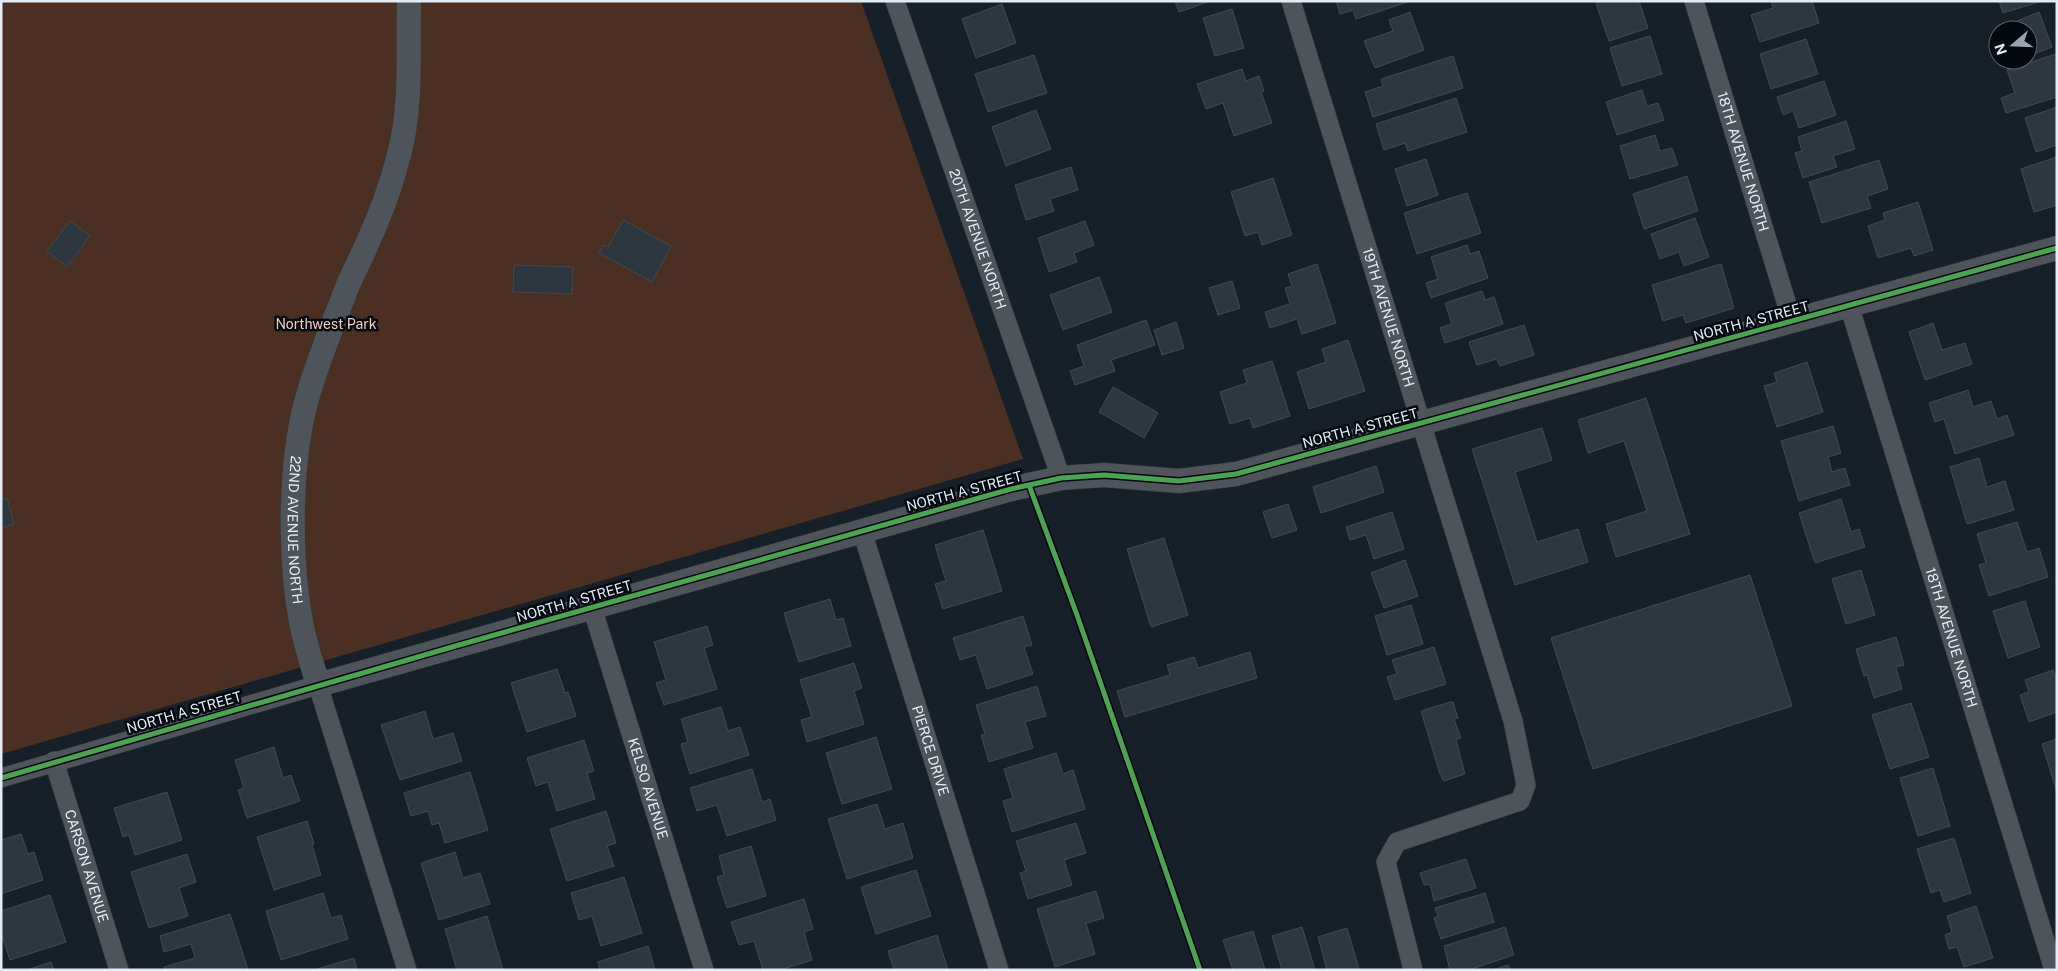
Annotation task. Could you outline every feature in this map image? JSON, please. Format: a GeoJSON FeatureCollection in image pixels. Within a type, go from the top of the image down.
{"type":"FeatureCollection","features":[{"type":"Feature","properties":{"kind":"street","name":"22ND AVENUE NORTH"},"geometry":{"type":"LineString","coordinates":[[407,970],[318,686],[302,628],[294,561],[293,516],[298,440],[306,404],[326,343],[349,282],[368,243],[400,154],[407,107],[409,1]]}},
{"type":"Feature","properties":{"kind":"street","name":"20TH AVENUE NORTH"},"geometry":{"type":"LineString","coordinates":[[895,1],[1061,478]]}},
{"type":"Feature","properties":{"kind":"street","name":"19TH AVENUE NORTH"},"geometry":{"type":"LineString","coordinates":[[1291,1],[1513,721],[1526,785],[1520,801],[1397,842],[1386,862],[1412,970]]}},
{"type":"Feature","properties":{"kind":"street","name":"18TH AVENUE NORTH"},"geometry":{"type":"LineString","coordinates":[[1694,1],[1792,321]]}},
{"type":"Feature","properties":{"kind":"street","name":"NORTH A STREET"},"geometry":{"type":"LineString","coordinates":[[1,778],[54,761],[592,607],[1011,490],[1061,478],[1104,475],[1179,480],[1236,474],[2057,248]]}},
{"type":"Feature","properties":{"kind":"street","name":"18TH AVENUE NORTH"},"geometry":{"type":"LineString","coordinates":[[1849,305],[2054,970]]}},
{"type":"Feature","properties":{"kind":"street","name":"PIERCE DRIVE"},"geometry":{"type":"LineString","coordinates":[[862,531],[999,970]]}},
{"type":"Feature","properties":{"kind":"street","name":"KELSO AVENUE"},"geometry":{"type":"LineString","coordinates":[[592,607],[704,970]]}},
{"type":"Feature","properties":{"kind":"street","name":"CARSON AVENUE"},"geometry":{"type":"LineString","coordinates":[[54,761],[119,970]]}},
{"type":"Feature","properties":{"kind":"green space","name":"Northwest Park"},"geometry":{"type":"Polygon","coordinates":[[[1,1],[861,1],[1023,459],[1,754],[1,1]]]}},
{"type":"Feature","properties":{"kind":"building"},"geometry":{"type":"Polygon","coordinates":[[[1175,1],[1211,1],[1179,12],[1175,1]]]}},
{"type":"Feature","properties":{"kind":"building"},"geometry":{"type":"Polygon","coordinates":[[[1336,1],[1408,2],[1356,19],[1353,10],[1340,14],[1336,1]]]}},
{"type":"Feature","properties":{"kind":"building"},"geometry":{"type":"Polygon","coordinates":[[[1603,1],[1639,1],[1648,28],[1609,41],[1596,3],[1603,1]]]}},
{"type":"Feature","properties":{"kind":"building"},"geometry":{"type":"Polygon","coordinates":[[[1771,1],[1812,1],[1819,23],[1760,42],[1751,15],[1773,8],[1771,1]]]}},
{"type":"Feature","properties":{"kind":"building"},"geometry":{"type":"Polygon","coordinates":[[[1999,1],[2039,1],[2039,2],[2003,13],[1999,1]]]}},
{"type":"Feature","properties":{"kind":"building"},"geometry":{"type":"Polygon","coordinates":[[[1002,4],[1016,43],[976,58],[962,19],[1002,4]]]}},
{"type":"Feature","properties":{"kind":"building"},"geometry":{"type":"Polygon","coordinates":[[[1232,9],[1244,48],[1215,56],[1203,18],[1232,9]]]}},
{"type":"Feature","properties":{"kind":"building"},"geometry":{"type":"Polygon","coordinates":[[[1410,12],[1424,50],[1375,68],[1364,41],[1393,31],[1389,20],[1410,12]]]}},
{"type":"Feature","properties":{"kind":"building"},"geometry":{"type":"Polygon","coordinates":[[[2039,12],[2052,47],[2038,52],[2038,20],[2019,20],[2039,12]]]}},
{"type":"Feature","properties":{"kind":"building"},"geometry":{"type":"Polygon","coordinates":[[[1650,36],[1662,74],[1622,86],[1610,48],[1650,36]]]}},
{"type":"Feature","properties":{"kind":"building"},"geometry":{"type":"Polygon","coordinates":[[[1806,39],[1818,74],[1771,89],[1760,54],[1806,39]]]}},
{"type":"Feature","properties":{"kind":"building"},"geometry":{"type":"Polygon","coordinates":[[[2056,54],[2057,97],[2006,113],[2001,98],[2015,93],[2007,70],[2038,70],[2038,60],[2056,54]]]}},
{"type":"Feature","properties":{"kind":"building"},"geometry":{"type":"Polygon","coordinates":[[[1034,55],[1047,93],[988,112],[975,74],[1034,55]]]}},
{"type":"Feature","properties":{"kind":"building"},"geometry":{"type":"Polygon","coordinates":[[[1453,56],[1463,88],[1373,117],[1365,92],[1383,86],[1381,79],[1453,56]]]}},
{"type":"Feature","properties":{"kind":"building"},"geometry":{"type":"Polygon","coordinates":[[[1242,69],[1246,81],[1259,76],[1264,91],[1261,92],[1272,123],[1234,136],[1223,103],[1206,109],[1197,84],[1242,69]]]}},
{"type":"Feature","properties":{"kind":"building"},"geometry":{"type":"Polygon","coordinates":[[[1824,81],[1836,115],[1799,128],[1793,111],[1783,115],[1777,97],[1824,81]]]}},
{"type":"Feature","properties":{"kind":"building"},"geometry":{"type":"Polygon","coordinates":[[[1642,90],[1647,106],[1658,103],[1664,120],[1617,135],[1606,102],[1642,90]]]}},
{"type":"Feature","properties":{"kind":"building"},"geometry":{"type":"Polygon","coordinates":[[[1456,98],[1467,132],[1408,151],[1405,143],[1384,150],[1376,124],[1456,98]]]}},
{"type":"Feature","properties":{"kind":"building"},"geometry":{"type":"Polygon","coordinates":[[[2057,107],[2057,145],[2036,152],[2025,118],[2057,107]]]}},
{"type":"Feature","properties":{"kind":"building"},"geometry":{"type":"Polygon","coordinates":[[[1036,110],[1051,149],[1006,166],[992,127],[1036,110]]]}},
{"type":"Feature","properties":{"kind":"building"},"geometry":{"type":"Polygon","coordinates":[[[1846,121],[1855,149],[1833,156],[1837,167],[1803,178],[1795,153],[1802,151],[1798,137],[1846,121]]]}},
{"type":"Feature","properties":{"kind":"building"},"geometry":{"type":"Polygon","coordinates":[[[1655,135],[1660,151],[1672,148],[1678,165],[1630,179],[1620,146],[1655,135]]]}},
{"type":"Feature","properties":{"kind":"building"},"geometry":{"type":"Polygon","coordinates":[[[2057,157],[2057,205],[2034,212],[2021,169],[2057,157]]]}},
{"type":"Feature","properties":{"kind":"building"},"geometry":{"type":"Polygon","coordinates":[[[1426,159],[1438,195],[1407,206],[1395,169],[1426,159]]]}},
{"type":"Feature","properties":{"kind":"building"},"geometry":{"type":"Polygon","coordinates":[[[1879,160],[1888,189],[1867,196],[1871,208],[1822,223],[1809,182],[1879,160]]]}},
{"type":"Feature","properties":{"kind":"building"},"geometry":{"type":"Polygon","coordinates":[[[1071,167],[1078,190],[1050,199],[1054,211],[1026,220],[1015,185],[1071,167]]]}},
{"type":"Feature","properties":{"kind":"building"},"geometry":{"type":"Polygon","coordinates":[[[1687,176],[1698,211],[1644,229],[1633,194],[1687,176]]]}},
{"type":"Feature","properties":{"kind":"building"},"geometry":{"type":"Polygon","coordinates":[[[1273,178],[1292,235],[1262,245],[1258,232],[1245,236],[1231,192],[1273,178]]]}},
{"type":"Feature","properties":{"kind":"building"},"geometry":{"type":"Polygon","coordinates":[[[1467,193],[1481,233],[1417,254],[1404,213],[1467,193]]]}},
{"type":"Feature","properties":{"kind":"building"},"geometry":{"type":"Polygon","coordinates":[[[1918,202],[1933,250],[1914,256],[1911,248],[1878,258],[1868,226],[1885,220],[1883,213],[1918,202]]]}},
{"type":"Feature","properties":{"kind":"building"},"geometry":{"type":"Polygon","coordinates":[[[1695,218],[1709,257],[1684,266],[1679,252],[1660,259],[1651,234],[1695,218]]]}},
{"type":"Feature","properties":{"kind":"building"},"geometry":{"type":"Polygon","coordinates":[[[623,220],[671,246],[652,282],[599,253],[604,245],[608,247],[623,220]]]}},
{"type":"Feature","properties":{"kind":"building"},"geometry":{"type":"Polygon","coordinates":[[[70,221],[90,236],[67,267],[47,251],[70,221]]]}},
{"type":"Feature","properties":{"kind":"building"},"geometry":{"type":"Polygon","coordinates":[[[1085,221],[1094,245],[1074,253],[1077,262],[1049,272],[1038,238],[1085,221]]]}},
{"type":"Feature","properties":{"kind":"building"},"geometry":{"type":"Polygon","coordinates":[[[1467,245],[1470,254],[1479,251],[1488,278],[1431,298],[1426,283],[1438,279],[1431,257],[1467,245]]]}},
{"type":"Feature","properties":{"kind":"building"},"geometry":{"type":"Polygon","coordinates":[[[1317,264],[1336,323],[1302,334],[1297,319],[1270,328],[1265,312],[1290,304],[1285,288],[1292,286],[1288,274],[1317,264]]]}},
{"type":"Feature","properties":{"kind":"building"},"geometry":{"type":"Polygon","coordinates":[[[1721,264],[1734,308],[1686,323],[1683,315],[1663,321],[1652,285],[1721,264]]]}},
{"type":"Feature","properties":{"kind":"building"},"geometry":{"type":"Polygon","coordinates":[[[514,265],[573,267],[572,294],[513,292],[514,265]]]}},
{"type":"Feature","properties":{"kind":"building"},"geometry":{"type":"Polygon","coordinates":[[[1099,277],[1112,312],[1063,330],[1050,295],[1099,277]]]}},
{"type":"Feature","properties":{"kind":"building"},"geometry":{"type":"Polygon","coordinates":[[[1232,281],[1240,308],[1218,315],[1209,288],[1232,281]]]}},
{"type":"Feature","properties":{"kind":"building"},"geometry":{"type":"Polygon","coordinates":[[[1482,291],[1485,300],[1494,297],[1503,324],[1445,343],[1440,328],[1452,324],[1445,303],[1482,291]]]}},
{"type":"Feature","properties":{"kind":"building"},"geometry":{"type":"Polygon","coordinates":[[[1146,320],[1155,345],[1111,360],[1115,371],[1075,385],[1070,371],[1084,366],[1077,345],[1146,320]]]}},
{"type":"Feature","properties":{"kind":"building"},"geometry":{"type":"Polygon","coordinates":[[[1176,322],[1184,348],[1162,355],[1154,330],[1176,322]]]}},
{"type":"Feature","properties":{"kind":"building"},"geometry":{"type":"Polygon","coordinates":[[[1933,323],[1942,350],[1965,343],[1972,364],[1925,380],[1909,332],[1933,323]]]}},
{"type":"Feature","properties":{"kind":"building"},"geometry":{"type":"Polygon","coordinates":[[[1524,325],[1534,355],[1500,366],[1497,359],[1477,365],[1469,342],[1524,325]]]}},
{"type":"Feature","properties":{"kind":"building"},"geometry":{"type":"Polygon","coordinates":[[[1348,340],[1365,391],[1309,409],[1297,372],[1326,362],[1322,349],[1348,340]]]}},
{"type":"Feature","properties":{"kind":"building"},"geometry":{"type":"Polygon","coordinates":[[[1272,361],[1290,416],[1253,428],[1250,418],[1230,424],[1220,392],[1247,383],[1243,370],[1272,361]]]}},
{"type":"Feature","properties":{"kind":"building"},"geometry":{"type":"Polygon","coordinates":[[[1807,362],[1823,412],[1777,427],[1764,386],[1777,382],[1774,373],[1807,362]]]}},
{"type":"Feature","properties":{"kind":"building"},"geometry":{"type":"Polygon","coordinates":[[[1113,387],[1158,413],[1144,438],[1099,412],[1113,387]]]}},
{"type":"Feature","properties":{"kind":"building"},"geometry":{"type":"Polygon","coordinates":[[[1968,390],[1973,407],[1991,401],[1997,419],[2007,415],[2014,435],[1955,454],[1944,419],[1935,422],[1929,403],[1968,390]]]}},
{"type":"Feature","properties":{"kind":"building"},"geometry":{"type":"Polygon","coordinates":[[[1646,398],[1690,534],[1616,557],[1606,524],[1647,511],[1624,441],[1588,453],[1578,420],[1646,398]]]}},
{"type":"Feature","properties":{"kind":"building"},"geometry":{"type":"Polygon","coordinates":[[[1833,426],[1841,453],[1828,457],[1832,472],[1845,468],[1850,485],[1799,501],[1781,441],[1833,426]]]}},
{"type":"Feature","properties":{"kind":"building"},"geometry":{"type":"Polygon","coordinates":[[[1542,428],[1552,460],[1515,472],[1537,542],[1578,529],[1588,562],[1515,585],[1472,449],[1542,428]]]}},
{"type":"Feature","properties":{"kind":"building"},"geometry":{"type":"Polygon","coordinates":[[[1979,458],[1987,487],[2005,481],[2014,510],[1967,524],[1950,467],[1979,458]]]}},
{"type":"Feature","properties":{"kind":"building"},"geometry":{"type":"Polygon","coordinates":[[[1376,466],[1384,492],[1321,513],[1313,487],[1376,466]]]}},
{"type":"Feature","properties":{"kind":"building"},"geometry":{"type":"Polygon","coordinates":[[[7,498],[14,524],[1,528],[1,500],[7,498]]]}},
{"type":"Feature","properties":{"kind":"building"},"geometry":{"type":"Polygon","coordinates":[[[1841,499],[1851,532],[1859,529],[1865,547],[1815,563],[1799,513],[1841,499]]]}},
{"type":"Feature","properties":{"kind":"building"},"geometry":{"type":"Polygon","coordinates":[[[1288,504],[1297,530],[1272,538],[1263,512],[1288,504]]]}},
{"type":"Feature","properties":{"kind":"building"},"geometry":{"type":"Polygon","coordinates":[[[1392,512],[1404,549],[1374,559],[1366,535],[1350,540],[1346,527],[1392,512]]]}},
{"type":"Feature","properties":{"kind":"building"},"geometry":{"type":"Polygon","coordinates":[[[2017,522],[2027,552],[2039,548],[2048,577],[1989,596],[1979,565],[1986,563],[1977,534],[2017,522]]]}},
{"type":"Feature","properties":{"kind":"building"},"geometry":{"type":"Polygon","coordinates":[[[983,530],[1002,591],[943,609],[935,584],[946,581],[935,545],[983,530]]]}},
{"type":"Feature","properties":{"kind":"building"},"geometry":{"type":"Polygon","coordinates":[[[1164,538],[1188,615],[1151,627],[1127,549],[1164,538]]]}},
{"type":"Feature","properties":{"kind":"building"},"geometry":{"type":"Polygon","coordinates":[[[1405,560],[1418,596],[1384,608],[1371,573],[1405,560]]]}},
{"type":"Feature","properties":{"kind":"building"},"geometry":{"type":"Polygon","coordinates":[[[1861,570],[1875,615],[1846,624],[1832,579],[1861,570]]]}},
{"type":"Feature","properties":{"kind":"building"},"geometry":{"type":"Polygon","coordinates":[[[1750,575],[1792,706],[1593,769],[1551,638],[1750,575]]]}},
{"type":"Feature","properties":{"kind":"building"},"geometry":{"type":"Polygon","coordinates":[[[830,599],[836,620],[843,618],[851,646],[799,662],[784,613],[830,599]]]}},
{"type":"Feature","properties":{"kind":"building"},"geometry":{"type":"Polygon","coordinates":[[[2025,601],[2040,647],[2008,658],[1993,611],[2025,601]]]}},
{"type":"Feature","properties":{"kind":"building"},"geometry":{"type":"Polygon","coordinates":[[[1411,605],[1423,644],[1387,655],[1375,616],[1411,605]]]}},
{"type":"Feature","properties":{"kind":"building"},"geometry":{"type":"Polygon","coordinates":[[[1023,616],[1032,645],[1024,647],[1033,674],[987,689],[976,655],[960,660],[953,638],[1023,616]]]}},
{"type":"Feature","properties":{"kind":"building"},"geometry":{"type":"Polygon","coordinates":[[[707,626],[713,645],[704,648],[717,689],[664,705],[656,683],[666,680],[654,642],[707,626]]]}},
{"type":"Feature","properties":{"kind":"building"},"geometry":{"type":"Polygon","coordinates":[[[1896,637],[1904,665],[1896,667],[1902,689],[1874,698],[1867,675],[1864,676],[1856,649],[1896,637]]]}},
{"type":"Feature","properties":{"kind":"building"},"geometry":{"type":"Polygon","coordinates":[[[1434,647],[1446,684],[1395,700],[1387,677],[1397,674],[1392,660],[1434,647]]]}},
{"type":"Feature","properties":{"kind":"building"},"geometry":{"type":"Polygon","coordinates":[[[1250,652],[1257,678],[1125,717],[1117,691],[1170,675],[1167,665],[1194,657],[1198,668],[1250,652]]]}},
{"type":"Feature","properties":{"kind":"building"},"geometry":{"type":"Polygon","coordinates":[[[854,663],[862,688],[854,691],[864,724],[807,742],[801,720],[812,717],[800,680],[854,663]]]}},
{"type":"Feature","properties":{"kind":"building"},"geometry":{"type":"Polygon","coordinates":[[[557,669],[565,693],[568,692],[576,716],[527,732],[511,683],[557,669]]]}},
{"type":"Feature","properties":{"kind":"building"},"geometry":{"type":"Polygon","coordinates":[[[2053,670],[2057,681],[2057,712],[2029,722],[2020,695],[2029,692],[2025,680],[2053,670]]]}},
{"type":"Feature","properties":{"kind":"building"},"geometry":{"type":"Polygon","coordinates":[[[1037,686],[1046,716],[1025,722],[1033,748],[989,762],[981,735],[985,734],[976,705],[1037,686]]]}},
{"type":"Feature","properties":{"kind":"building"},"geometry":{"type":"Polygon","coordinates":[[[1453,702],[1458,718],[1454,719],[1461,738],[1456,740],[1465,774],[1444,781],[1440,774],[1421,711],[1453,702]]]}},
{"type":"Feature","properties":{"kind":"building"},"geometry":{"type":"Polygon","coordinates":[[[1911,703],[1929,757],[1890,769],[1872,715],[1911,703]]]}},
{"type":"Feature","properties":{"kind":"building"},"geometry":{"type":"Polygon","coordinates":[[[721,707],[728,731],[740,727],[749,755],[690,774],[681,744],[688,742],[681,719],[721,707]]]}},
{"type":"Feature","properties":{"kind":"building"},"geometry":{"type":"Polygon","coordinates":[[[425,711],[433,739],[453,733],[462,761],[400,780],[381,725],[425,711]]]}},
{"type":"Feature","properties":{"kind":"building"},"geometry":{"type":"Polygon","coordinates":[[[876,737],[892,789],[842,804],[826,753],[876,737]]]}},
{"type":"Feature","properties":{"kind":"building"},"geometry":{"type":"Polygon","coordinates":[[[2057,739],[2057,792],[2042,744],[2057,739]]]}},
{"type":"Feature","properties":{"kind":"building"},"geometry":{"type":"Polygon","coordinates":[[[584,740],[594,771],[587,773],[595,799],[557,811],[548,782],[536,786],[527,758],[584,740]]]}},
{"type":"Feature","properties":{"kind":"building"},"geometry":{"type":"Polygon","coordinates":[[[274,747],[283,778],[291,775],[300,801],[247,818],[238,790],[244,788],[235,760],[274,747]]]}},
{"type":"Feature","properties":{"kind":"building"},"geometry":{"type":"Polygon","coordinates":[[[1056,753],[1063,774],[1073,770],[1085,809],[1012,832],[1003,801],[1013,798],[1004,769],[1056,753]]]}},
{"type":"Feature","properties":{"kind":"building"},"geometry":{"type":"Polygon","coordinates":[[[1933,768],[1950,826],[1918,836],[1900,778],[1933,768]]]}},
{"type":"Feature","properties":{"kind":"building"},"geometry":{"type":"Polygon","coordinates":[[[752,769],[762,802],[770,799],[776,820],[727,836],[717,805],[697,811],[690,788],[752,769]]]}},
{"type":"Feature","properties":{"kind":"building"},"geometry":{"type":"Polygon","coordinates":[[[470,772],[488,830],[445,843],[439,823],[432,825],[428,811],[411,816],[404,793],[470,772]]]}},
{"type":"Feature","properties":{"kind":"building"},"geometry":{"type":"Polygon","coordinates":[[[167,792],[182,840],[135,855],[129,835],[123,837],[114,808],[167,792]]]}},
{"type":"Feature","properties":{"kind":"building"},"geometry":{"type":"Polygon","coordinates":[[[877,804],[885,829],[903,823],[913,858],[847,879],[828,819],[877,804]]]}},
{"type":"Feature","properties":{"kind":"building"},"geometry":{"type":"Polygon","coordinates":[[[606,811],[616,843],[607,846],[614,866],[567,881],[550,829],[606,811]]]}},
{"type":"Feature","properties":{"kind":"building"},"geometry":{"type":"Polygon","coordinates":[[[307,821],[321,875],[274,890],[257,837],[307,821]]]}},
{"type":"Feature","properties":{"kind":"building"},"geometry":{"type":"Polygon","coordinates":[[[1076,823],[1086,853],[1064,860],[1072,885],[1028,899],[1020,873],[1026,871],[1016,841],[1076,823]]]}},
{"type":"Feature","properties":{"kind":"building"},"geometry":{"type":"Polygon","coordinates":[[[21,834],[28,854],[34,852],[43,880],[1,894],[1,840],[21,834]]]}},
{"type":"Feature","properties":{"kind":"building"},"geometry":{"type":"Polygon","coordinates":[[[1954,838],[1971,893],[1944,902],[1940,890],[1931,893],[1917,849],[1954,838]]]}},
{"type":"Feature","properties":{"kind":"building"},"geometry":{"type":"Polygon","coordinates":[[[751,846],[766,896],[727,908],[717,877],[724,875],[719,856],[751,846]]]}},
{"type":"Feature","properties":{"kind":"building"},"geometry":{"type":"Polygon","coordinates":[[[455,852],[463,878],[480,873],[490,904],[439,920],[421,863],[455,852]]]}},
{"type":"Feature","properties":{"kind":"building"},"geometry":{"type":"Polygon","coordinates":[[[187,854],[196,882],[179,888],[188,916],[149,928],[131,872],[187,854]]]}},
{"type":"Feature","properties":{"kind":"building"},"geometry":{"type":"Polygon","coordinates":[[[1466,859],[1476,888],[1434,901],[1430,884],[1424,885],[1420,873],[1466,859]]]}},
{"type":"Feature","properties":{"kind":"building"},"geometry":{"type":"Polygon","coordinates":[[[916,870],[931,916],[876,934],[861,887],[916,870]]]}},
{"type":"Feature","properties":{"kind":"building"},"geometry":{"type":"Polygon","coordinates":[[[624,877],[642,933],[601,946],[592,916],[579,920],[571,893],[624,877]]]}},
{"type":"Feature","properties":{"kind":"building"},"geometry":{"type":"Polygon","coordinates":[[[1096,891],[1104,918],[1086,923],[1095,954],[1055,967],[1037,909],[1096,891]]]}},
{"type":"Feature","properties":{"kind":"building"},"geometry":{"type":"Polygon","coordinates":[[[323,893],[331,918],[341,915],[348,939],[281,960],[266,911],[323,893]]]}},
{"type":"Feature","properties":{"kind":"building"},"geometry":{"type":"Polygon","coordinates":[[[1485,893],[1494,922],[1441,939],[1434,918],[1438,916],[1435,908],[1485,893]]]}},
{"type":"Feature","properties":{"kind":"building"},"geometry":{"type":"Polygon","coordinates":[[[50,895],[66,942],[10,960],[1,933],[1,911],[50,895]]]}},
{"type":"Feature","properties":{"kind":"building"},"geometry":{"type":"Polygon","coordinates":[[[804,899],[813,929],[804,932],[812,960],[780,970],[763,970],[754,941],[739,945],[731,922],[804,899]]]}},
{"type":"Feature","properties":{"kind":"building"},"geometry":{"type":"Polygon","coordinates":[[[1976,906],[1993,958],[1964,967],[1957,947],[1949,949],[1945,935],[1952,932],[1947,916],[1976,906]]]}},
{"type":"Feature","properties":{"kind":"building"},"geometry":{"type":"Polygon","coordinates":[[[230,914],[248,970],[165,970],[164,967],[195,958],[191,944],[164,952],[160,936],[230,914]]]}},
{"type":"Feature","properties":{"kind":"building"},"geometry":{"type":"Polygon","coordinates":[[[487,916],[503,970],[457,970],[445,929],[487,916]]]}},
{"type":"Feature","properties":{"kind":"building"},"geometry":{"type":"Polygon","coordinates":[[[1302,927],[1315,970],[1282,970],[1272,936],[1302,927]]]}},
{"type":"Feature","properties":{"kind":"building"},"geometry":{"type":"Polygon","coordinates":[[[1505,927],[1514,955],[1469,970],[1450,970],[1444,946],[1505,927]]]}},
{"type":"Feature","properties":{"kind":"building"},"geometry":{"type":"Polygon","coordinates":[[[1347,928],[1359,969],[1327,970],[1318,937],[1347,928]]]}},
{"type":"Feature","properties":{"kind":"building"},"geometry":{"type":"Polygon","coordinates":[[[1253,931],[1265,970],[1233,970],[1223,940],[1253,931]]]}},
{"type":"Feature","properties":{"kind":"building"},"geometry":{"type":"Polygon","coordinates":[[[937,935],[948,970],[894,970],[888,951],[937,935]]]}},
{"type":"Feature","properties":{"kind":"building"},"geometry":{"type":"Polygon","coordinates":[[[648,946],[655,970],[600,970],[598,962],[648,946]]]}},
{"type":"Feature","properties":{"kind":"building"},"geometry":{"type":"Polygon","coordinates":[[[354,958],[357,970],[314,970],[354,958]]]}},
{"type":"Feature","properties":{"kind":"building"},"geometry":{"type":"Polygon","coordinates":[[[51,962],[54,970],[27,970],[51,962]]]}},
{"type":"Feature","properties":{"kind":"building"},"geometry":{"type":"Polygon","coordinates":[[[1508,965],[1510,970],[1492,970],[1508,965]]]}},
{"type":"Feature","properties":{"kind":"cycle path"},"geometry":{"type":"LineString","coordinates":[[1,778],[459,645],[1011,489],[1061,478],[1104,475],[1179,481],[1236,474],[2057,248]]}},
{"type":"Feature","properties":{"kind":"cycle path"},"geometry":{"type":"LineString","coordinates":[[1029,485],[1077,615],[1200,970]]}}]}
